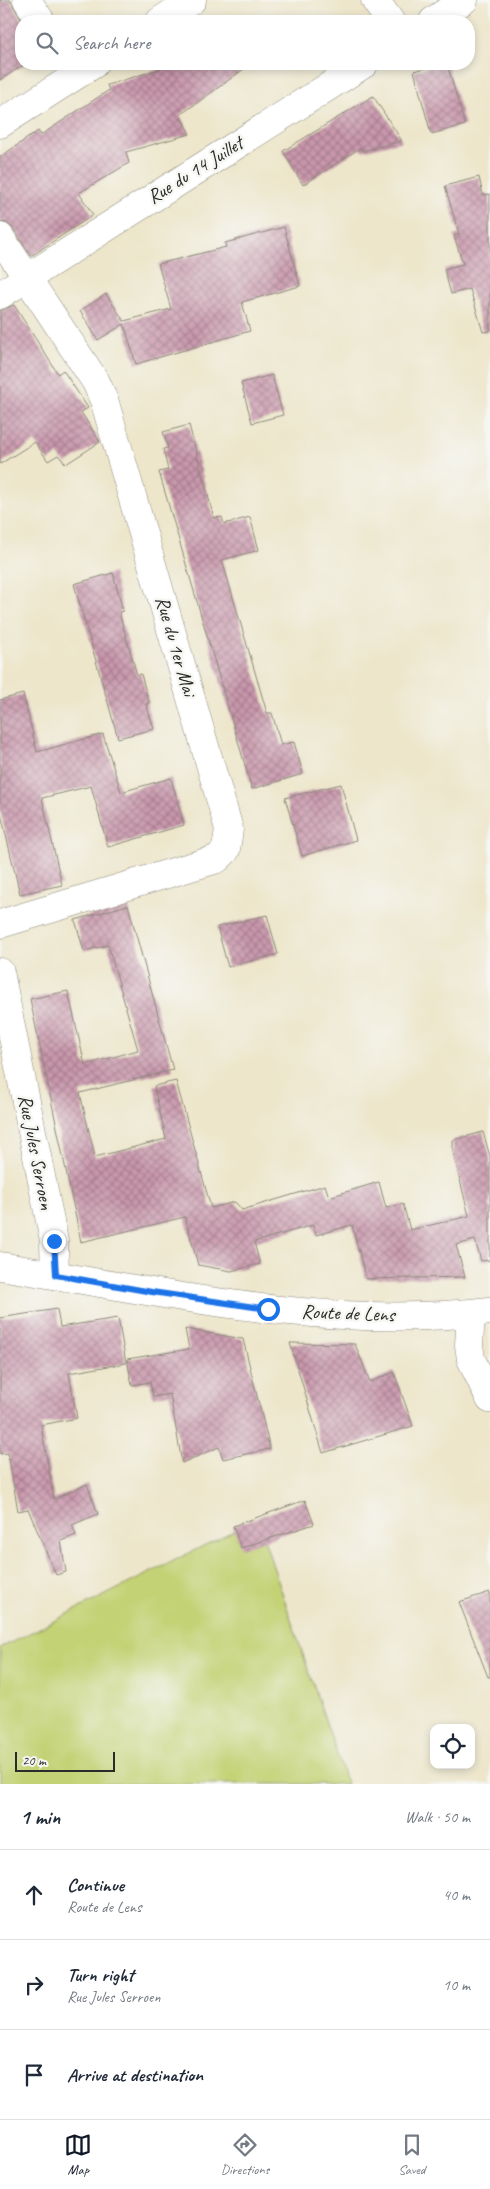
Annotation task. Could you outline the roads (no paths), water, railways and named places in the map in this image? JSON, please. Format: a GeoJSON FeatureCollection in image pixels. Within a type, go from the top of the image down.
{"type":"FeatureCollection","features":[{"type":"Feature","properties":{"kind":"street"},"geometry":{"type":"LineString","coordinates":[[27,0],[37,15]]}},
{"type":"Feature","properties":{"kind":"street"},"geometry":{"type":"LineString","coordinates":[[169,15],[192,0]]}},
{"type":"Feature","properties":{"kind":"street"},"geometry":{"type":"LineString","coordinates":[[375,0],[386,15]]}},
{"type":"Feature","properties":{"kind":"street"},"geometry":{"type":"LineString","coordinates":[[442,15],[464,0]]}},
{"type":"Feature","properties":{"kind":"street"},"geometry":{"type":"LineString","coordinates":[[0,124],[76,70]]}},
{"type":"Feature","properties":{"kind":"street","name":"Rue du 14 Juillet"},"geometry":{"type":"LineString","coordinates":[[0,295],[355,70]]}},
{"type":"Feature","properties":{"kind":"street","name":"Rue du 1er Mai"},"geometry":{"type":"LineString","coordinates":[[0,237],[96,382],[105,403],[229,829],[226,850],[217,859],[0,924]]}},
{"type":"Feature","properties":{"kind":"street","name":"Rue Jules Serroen"},"geometry":{"type":"LineString","coordinates":[[0,972],[54,1241],[56,1275]]}},
{"type":"Feature","properties":{"kind":"street","name":"Route de Lens"},"geometry":{"type":"LineString","coordinates":[[0,1266],[152,1292],[268,1309],[358,1317],[480,1313]]}},
{"type":"Feature","properties":{"kind":"street"},"geometry":{"type":"LineString","coordinates":[[480,1313],[469,1346],[471,1359],[490,1399]]}}]}
